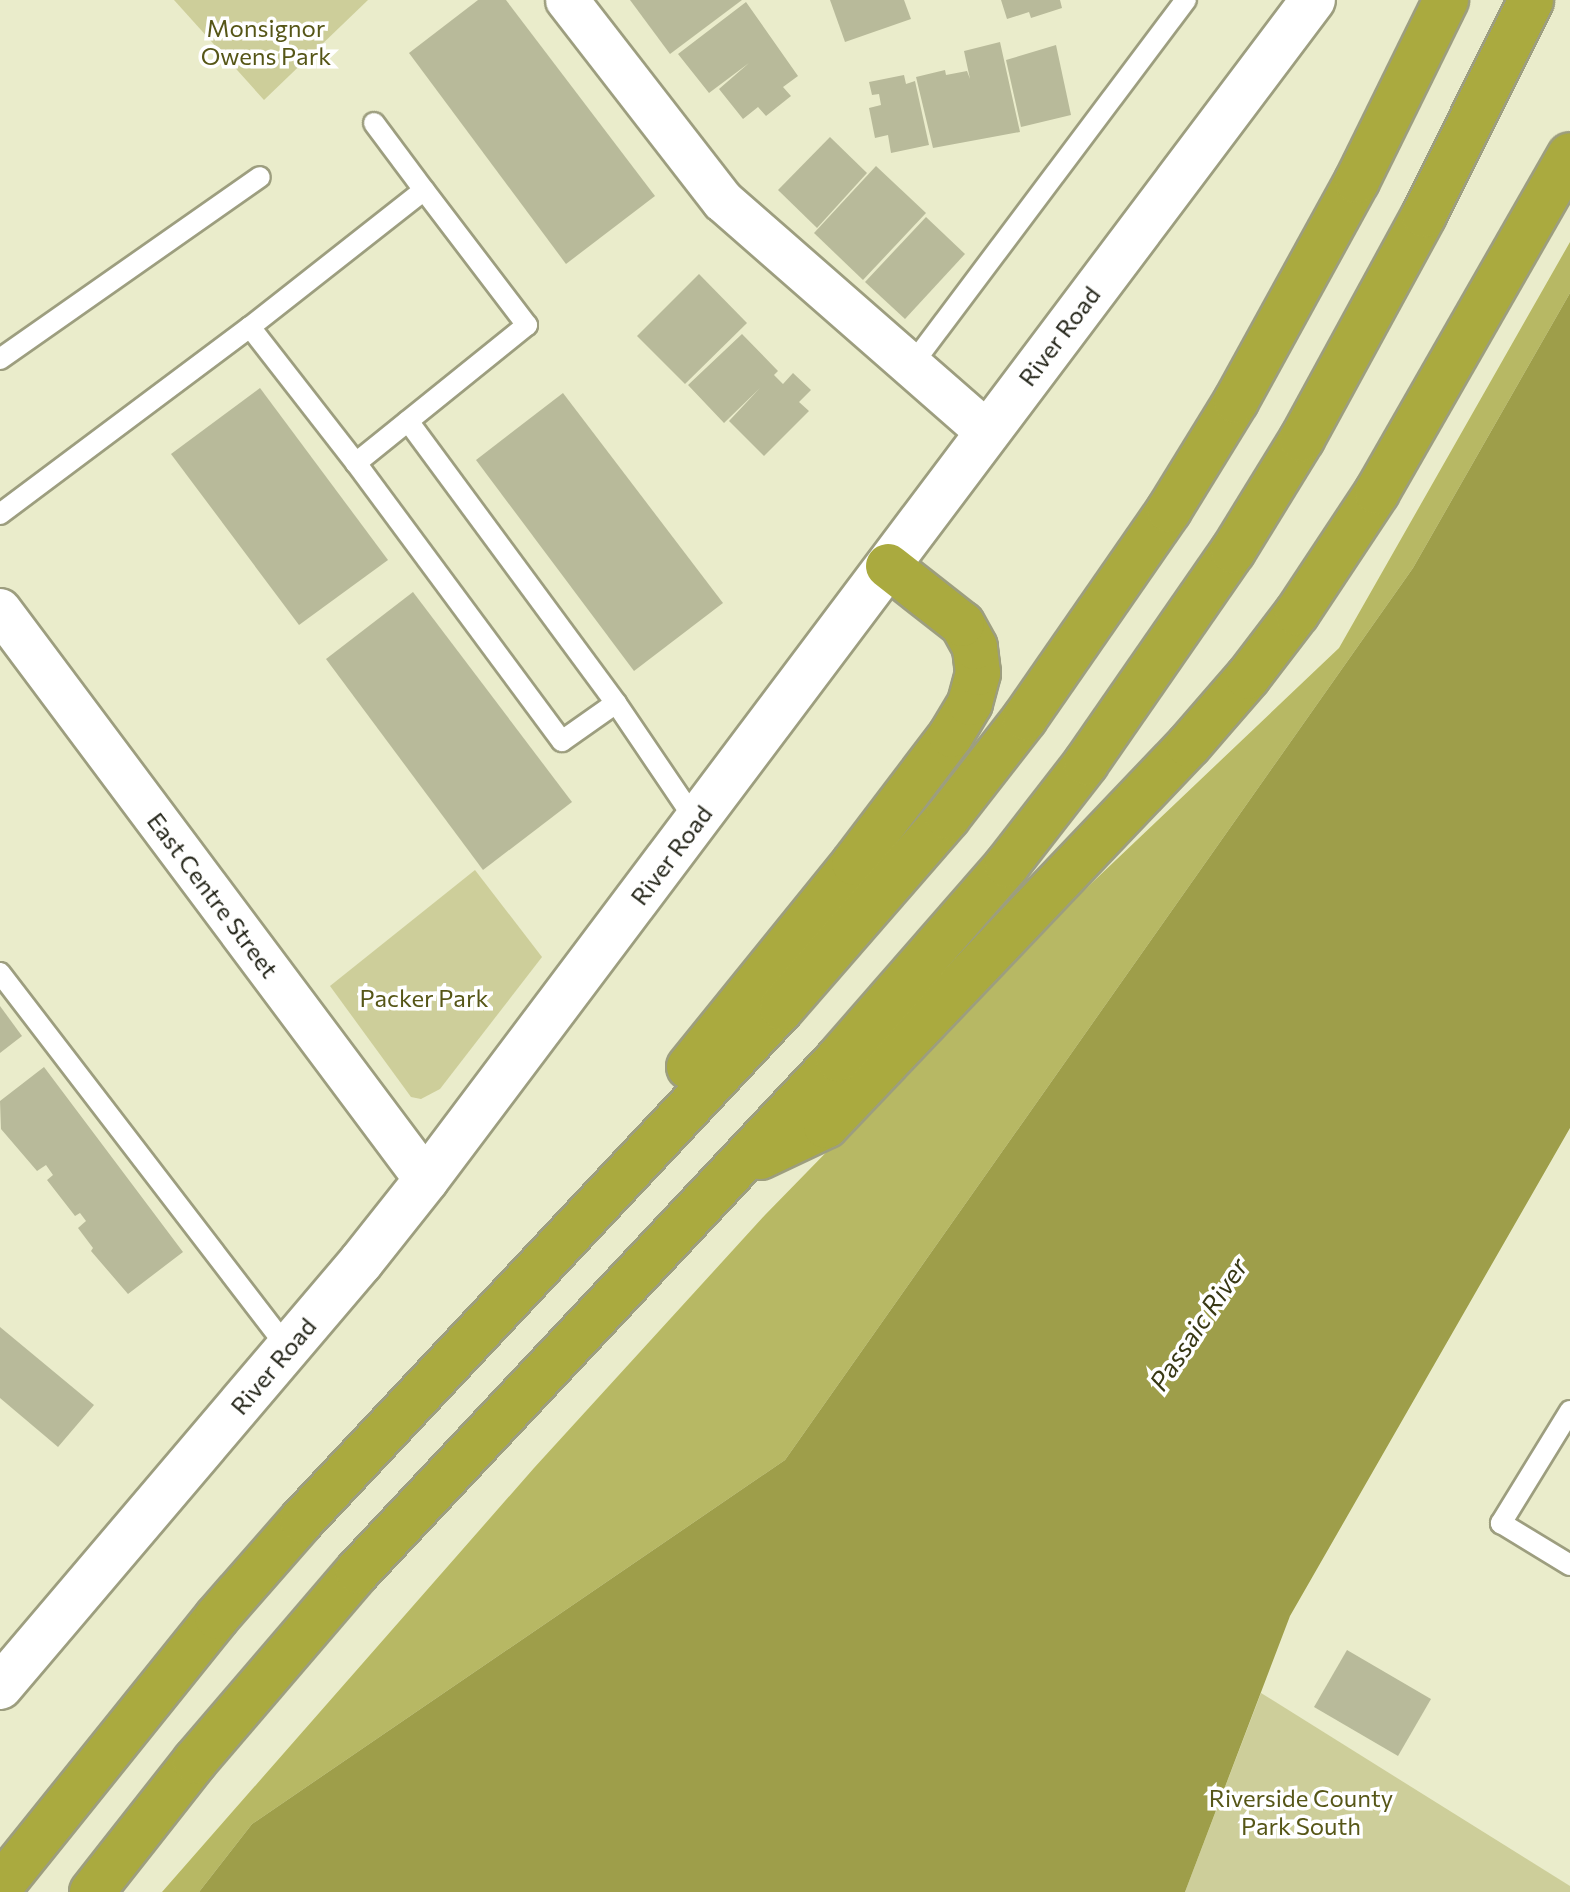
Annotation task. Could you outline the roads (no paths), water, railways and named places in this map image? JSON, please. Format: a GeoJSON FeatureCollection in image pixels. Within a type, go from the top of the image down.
{"type":"FeatureCollection","features":[{"type":"Feature","properties":{"kind":"highway"},"geometry":{"type":"LineString","coordinates":[[0,1887],[206,1629],[390,1425],[782,1008],[938,829],[1025,718],[1169,510],[1236,401],[1357,181],[1446,0]]}},
{"type":"Feature","properties":{"kind":"highway"},"geometry":{"type":"LineString","coordinates":[[92,1892],[195,1761],[358,1571],[858,1037],[1007,865],[1086,763],[1171,644],[1286,464],[1366,326],[1531,0]]}},
{"type":"Feature","properties":{"kind":"highway"},"geometry":{"type":"LineString","coordinates":[[736,1168],[826,1126],[1189,745],[1248,677],[1297,613],[1377,492],[1570,155]]}},
{"type":"Feature","properties":{"kind":"highway"},"geometry":{"type":"LineString","coordinates":[[390,1425],[796,939],[909,793],[970,703],[978,673],[975,647],[962,624],[888,566]]}},
{"type":"Feature","properties":{"kind":"street"},"geometry":{"type":"LineString","coordinates":[[567,0],[723,201],[986,431]]}},
{"type":"Feature","properties":{"kind":"street","name":"River Road"},"geometry":{"type":"LineString","coordinates":[[0,1687],[288,1348],[426,1180],[986,431],[1313,0]]}},
{"type":"Feature","properties":{"kind":"street","name":"East Centre Street"},"geometry":{"type":"LineString","coordinates":[[7,634],[426,1180]]}},
{"type":"Feature","properties":{"kind":"lane"},"geometry":{"type":"LineString","coordinates":[[911,366],[1186,0]]}},
{"type":"Feature","properties":{"kind":"lane"},"geometry":{"type":"LineString","coordinates":[[356,463],[527,325],[374,123]]}},
{"type":"Feature","properties":{"kind":"lane"},"geometry":{"type":"LineString","coordinates":[[0,359],[260,177]]}},
{"type":"Feature","properties":{"kind":"lane"},"geometry":{"type":"LineString","coordinates":[[0,514],[250,327],[424,190]]}},
{"type":"Feature","properties":{"kind":"lane"},"geometry":{"type":"LineString","coordinates":[[250,327],[356,463],[562,741],[616,703]]}},
{"type":"Feature","properties":{"kind":"lane"},"geometry":{"type":"LineString","coordinates":[[408,421],[616,703],[696,821]]}},
{"type":"Feature","properties":{"kind":"lane"},"geometry":{"type":"LineString","coordinates":[[0,973],[288,1348]]}},
{"type":"Feature","properties":{"kind":"lane"},"geometry":{"type":"LineString","coordinates":[[1570,1411],[1501,1523],[1570,1565]]}},
{"type":"Feature","properties":{"kind":"water","name":"Passaic River"},"geometry":{"type":"Polygon","coordinates":[[[1570,293],[1570,1128],[1290,1616],[1185,1892],[199,1892],[252,1824],[785,1460],[1413,568],[1570,293]]]}},
{"type":"Feature","properties":{"kind":"park label","name":"Monsignor Owens Park"},"geometry":{"type":"Point","coordinates":[266,42]}},
{"type":"Feature","properties":{"kind":"park label","name":"Packer Park"},"geometry":{"type":"Point","coordinates":[424,998]}},
{"type":"Feature","properties":{"kind":"park label","name":"Riverside County Park South"},"geometry":{"type":"Point","coordinates":[1301,1812]}}]}
